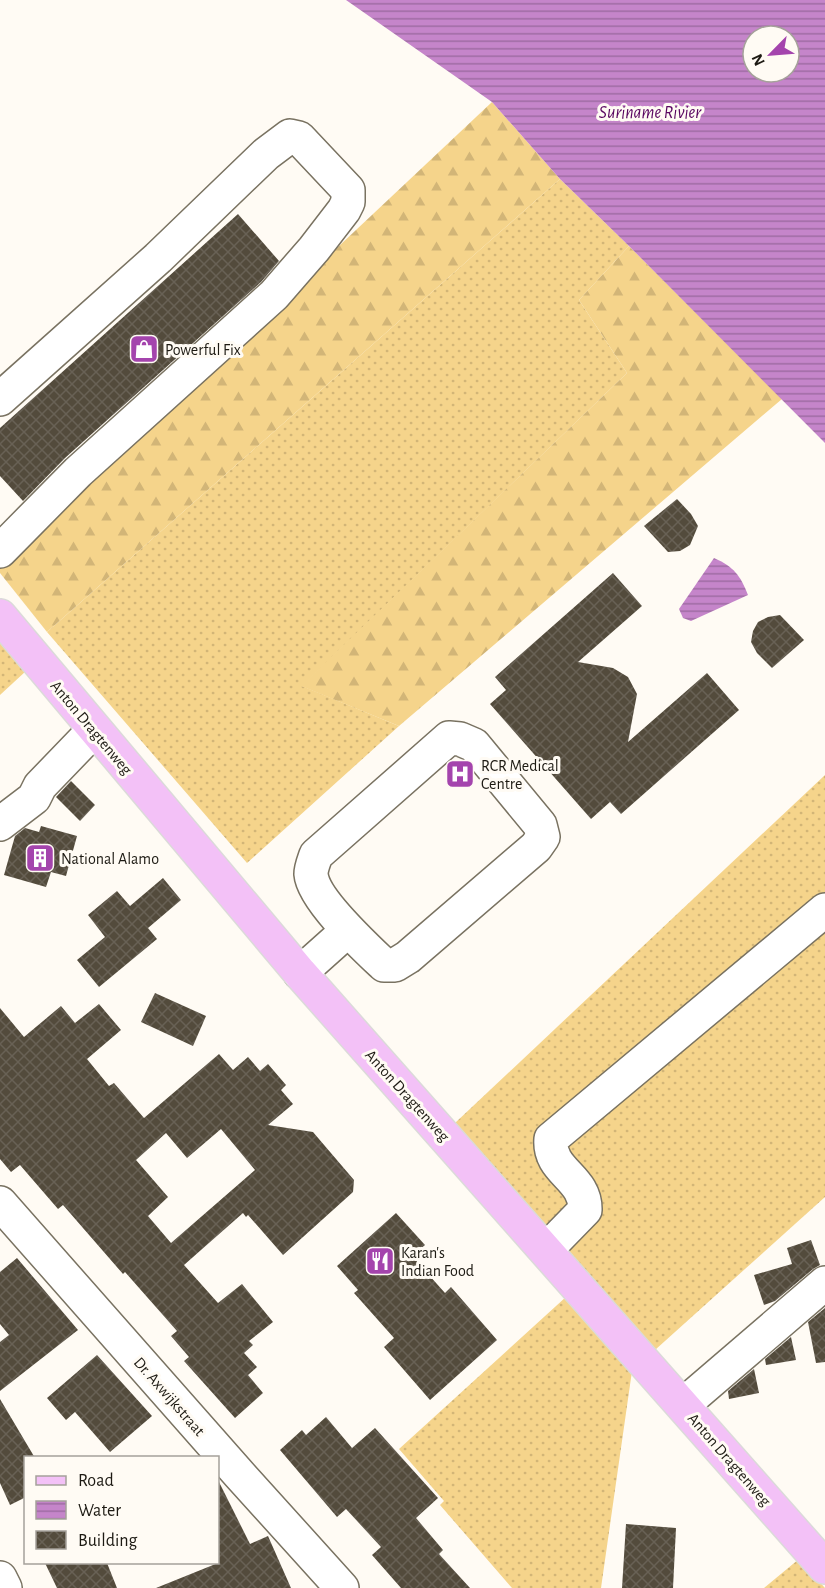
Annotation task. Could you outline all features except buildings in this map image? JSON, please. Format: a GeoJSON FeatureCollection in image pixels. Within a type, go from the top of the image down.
{"type":"FeatureCollection","features":[{"type":"Feature","properties":{"kind":"main road","name":"Anton Dragtenweg"},"geometry":{"type":"LineString","coordinates":[[0,616],[300,973],[825,1567]]}},
{"type":"Feature","properties":{"kind":"street"},"geometry":{"type":"LineString","coordinates":[[0,399],[158,258],[266,154],[290,136],[299,138],[348,190],[348,202],[344,210],[274,295],[78,472],[0,551]]}},
{"type":"Feature","properties":{"kind":"street"},"geometry":{"type":"LineString","coordinates":[[0,824],[34,798],[40,786],[94,730]]}},
{"type":"Feature","properties":{"kind":"street"},"geometry":{"type":"LineString","coordinates":[[449,738],[460,739],[474,745],[540,825],[543,837],[540,842],[408,957],[395,965],[384,965],[347,931],[314,885],[311,872],[316,855],[449,738]]}},
{"type":"Feature","properties":{"kind":"street"},"geometry":{"type":"LineString","coordinates":[[546,1250],[585,1210],[586,1200],[582,1190],[555,1161],[550,1149],[551,1139],[825,910]]}},
{"type":"Feature","properties":{"kind":"street"},"geometry":{"type":"LineString","coordinates":[[300,973],[347,931]]}},
{"type":"Feature","properties":{"kind":"street","name":"Dr. Axwijkstraat"},"geometry":{"type":"LineString","coordinates":[[6,1220],[342,1588]]}},
{"type":"Feature","properties":{"kind":"street"},"geometry":{"type":"LineString","coordinates":[[682,1405],[825,1283]]}},
{"type":"Feature","properties":{"kind":"street"},"geometry":{"type":"LineString","coordinates":[[0,1578],[5,1588]]}},
{"type":"Feature","properties":{"kind":"green space"},"geometry":{"type":"Polygon","coordinates":[[[492,102],[560,179],[47,632],[0,573],[0,565],[492,102]]]}},
{"type":"Feature","properties":{"kind":"green space"},"geometry":{"type":"Polygon","coordinates":[[[560,179],[629,246],[579,300],[627,373],[302,686],[399,726],[247,863],[47,632],[560,179]]]}},
{"type":"Feature","properties":{"kind":"green space"},"geometry":{"type":"Polygon","coordinates":[[[629,246],[782,399],[399,726],[301,686],[627,373],[579,300],[629,246]]]}},
{"type":"Feature","properties":{"kind":"green space"},"geometry":{"type":"Polygon","coordinates":[[[0,639],[26,671],[0,695],[0,639]]]}},
{"type":"Feature","properties":{"kind":"green space"},"geometry":{"type":"Polygon","coordinates":[[[825,775],[825,1197],[655,1350],[455,1123],[825,775]]]}},
{"type":"Feature","properties":{"kind":"green space"},"geometry":{"type":"Polygon","coordinates":[[[567,1296],[632,1371],[601,1588],[512,1588],[440,1505],[444,1501],[399,1449],[567,1296]]]}},
{"type":"Feature","properties":{"kind":"green space"},"geometry":{"type":"Polygon","coordinates":[[[799,1559],[825,1588],[764,1588],[799,1559]]]}},
{"type":"Feature","properties":{"kind":"water","name":"Suriname Rivier"},"geometry":{"type":"Polygon","coordinates":[[[346,0],[825,0],[825,443],[629,246],[560,179],[492,102],[346,0]]]}},
{"type":"Feature","properties":{"kind":"water"},"geometry":{"type":"Polygon","coordinates":[[[714,558],[736,572],[748,595],[691,621],[683,618],[679,609],[714,558]]]}},
{"type":"Feature","properties":{"kind":"place","name":"Powerful Fix"},"geometry":{"type":"Point","coordinates":[144,349]}},
{"type":"Feature","properties":{"kind":"place","name":"RCR Medical Centre"},"geometry":{"type":"Point","coordinates":[460,774]}},
{"type":"Feature","properties":{"kind":"place","name":"National Alamo"},"geometry":{"type":"Point","coordinates":[40,858]}},
{"type":"Feature","properties":{"kind":"place","name":"Karan's Indian Food"},"geometry":{"type":"Point","coordinates":[380,1261]}}]}
